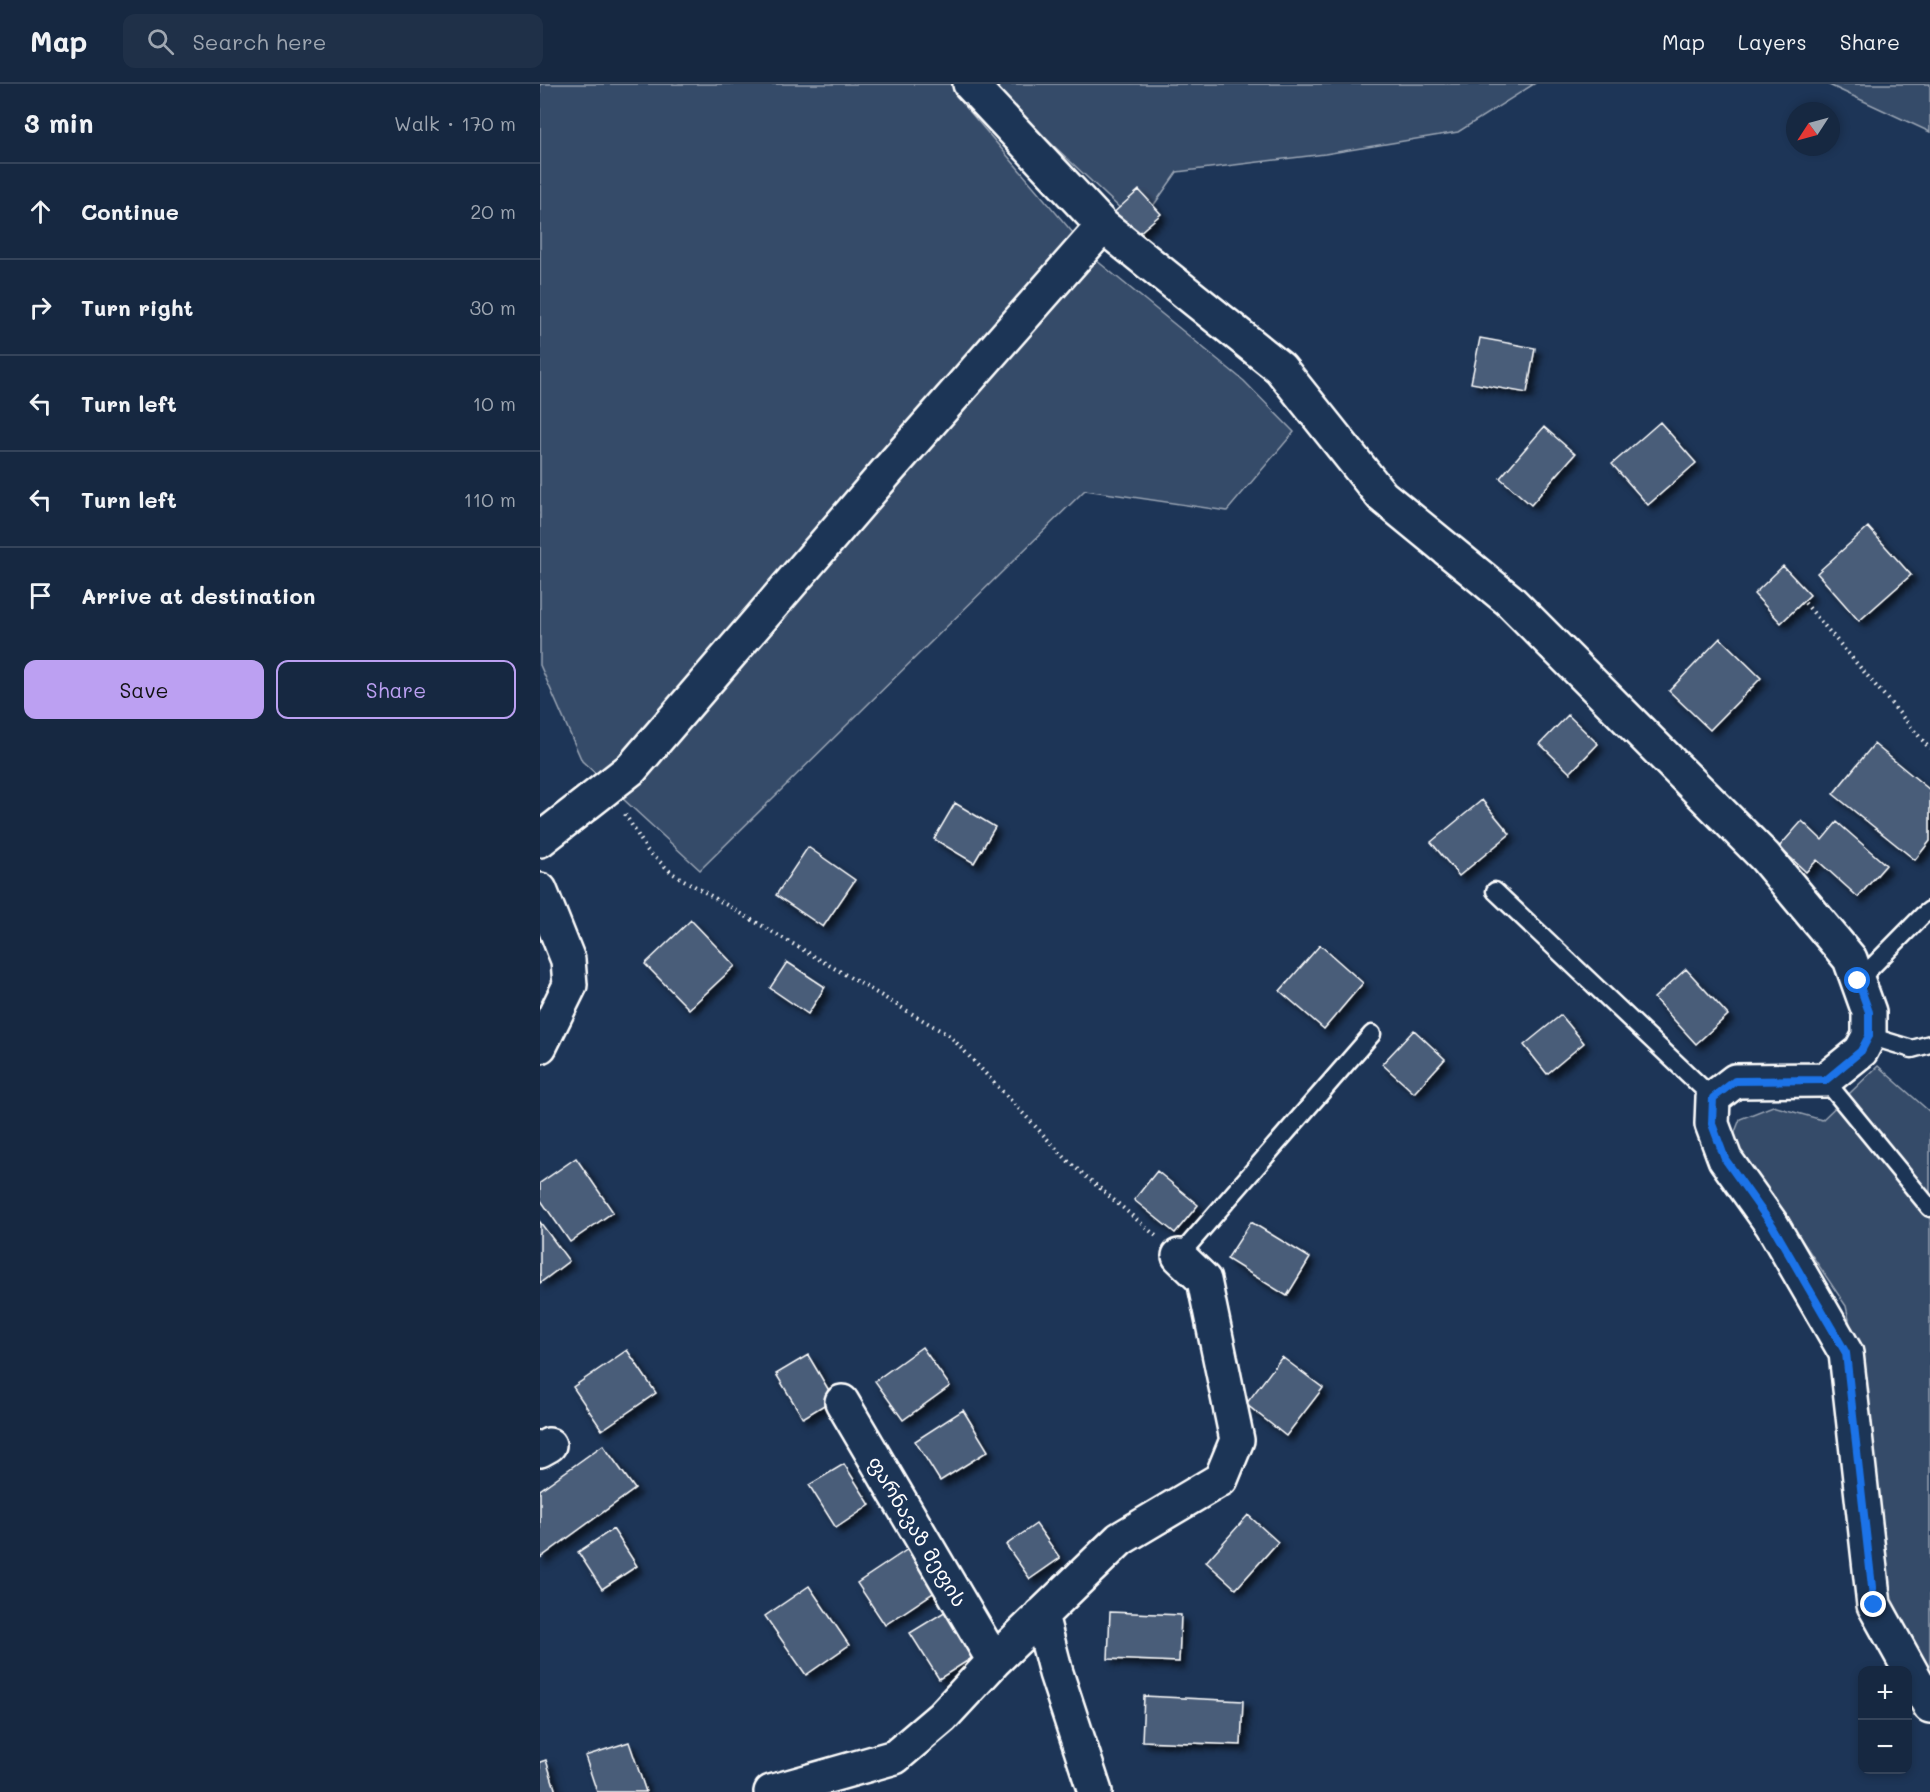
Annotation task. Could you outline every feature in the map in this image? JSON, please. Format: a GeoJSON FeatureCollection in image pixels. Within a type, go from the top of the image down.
{"type":"FeatureCollection","features":[{"type":"Feature","properties":{"kind":"street"},"geometry":{"type":"LineString","coordinates":[[970,84],[1103,226],[1280,368],[1382,496],[1509,600],[1765,857],[1850,958],[1869,1012],[1869,1036],[1861,1051],[1826,1080],[1735,1081],[1713,1098],[1712,1124],[1725,1159],[1772,1225],[1846,1353],[1874,1605],[1930,1706]]}},
{"type":"Feature","properties":{"kind":"street"},"geometry":{"type":"LineString","coordinates":[[540,840],[632,768],[889,469],[1103,226]]}},
{"type":"Feature","properties":{"kind":"street"},"geometry":{"type":"LineString","coordinates":[[540,890],[568,960],[570,985],[540,1046]]}},
{"type":"Feature","properties":{"kind":"street"},"geometry":{"type":"LineString","coordinates":[[771,1792],[895,1757],[942,1718],[994,1661],[1120,1539],[1221,1479],[1237,1440],[1204,1280],[1179,1256]]}},
{"type":"Feature","properties":{"kind":"street","name":"ფარნავაზ მეფის"},"geometry":{"type":"LineString","coordinates":[[842,1402],[994,1661]]}},
{"type":"Feature","properties":{"kind":"street"},"geometry":{"type":"LineString","coordinates":[[1041,1615],[1056,1674],[1095,1792]]}},
{"type":"Feature","properties":{"kind":"lane"},"geometry":{"type":"LineString","coordinates":[[1495,891],[1713,1098]]}},
{"type":"Feature","properties":{"kind":"lane"},"geometry":{"type":"LineString","coordinates":[[1858,981],[1930,910]]}},
{"type":"Feature","properties":{"kind":"lane"},"geometry":{"type":"LineString","coordinates":[[1179,1256],[1372,1034]]}},
{"type":"Feature","properties":{"kind":"lane"},"geometry":{"type":"LineString","coordinates":[[1869,1036],[1930,1057]]}},
{"type":"Feature","properties":{"kind":"lane"},"geometry":{"type":"LineString","coordinates":[[1912,1049],[1930,1044]]}},
{"type":"Feature","properties":{"kind":"lane"},"geometry":{"type":"LineString","coordinates":[[1826,1080],[1930,1208]]}},
{"type":"Feature","properties":{"kind":"path"},"geometry":{"type":"LineString","coordinates":[[1805,603],[1930,749]]}},
{"type":"Feature","properties":{"kind":"path"},"geometry":{"type":"LineString","coordinates":[[609,786],[647,850],[672,873],[950,1036],[1069,1162],[1179,1256]]}},
{"type":"Feature","properties":{"kind":"shaded area"},"geometry":{"type":"Polygon","coordinates":[[[540,84],[954,84],[960,100],[1096,260],[1244,381],[1294,432],[1227,511],[1085,490],[700,870],[582,761],[540,665],[540,84]]]}},
{"type":"Feature","properties":{"kind":"shaded area"},"geometry":{"type":"Polygon","coordinates":[[[988,84],[1534,84],[1458,132],[1325,154],[1177,172],[1139,226],[988,84]]]}},
{"type":"Feature","properties":{"kind":"shaded area"},"geometry":{"type":"Polygon","coordinates":[[[1827,84],[1930,84],[1930,132],[1827,84]]]}},
{"type":"Feature","properties":{"kind":"shaded area"},"geometry":{"type":"Polygon","coordinates":[[[1878,1066],[1930,1112],[1930,1684],[1886,1602],[1872,1425],[1846,1306],[1764,1184],[1731,1142],[1740,1119],[1773,1106],[1822,1120],[1878,1066]]]}},
{"type":"Feature","properties":{"kind":"building"},"geometry":{"type":"Polygon","coordinates":[[[1139,190],[1161,214],[1131,240],[1110,216],[1139,190]]]}},
{"type":"Feature","properties":{"kind":"building"},"geometry":{"type":"Polygon","coordinates":[[[1480,338],[1535,348],[1527,393],[1471,383],[1480,338]]]}},
{"type":"Feature","properties":{"kind":"building"},"geometry":{"type":"Polygon","coordinates":[[[1660,422],[1696,463],[1648,505],[1612,464],[1660,422]]]}},
{"type":"Feature","properties":{"kind":"building"},"geometry":{"type":"Polygon","coordinates":[[[1544,427],[1575,454],[1531,505],[1500,478],[1544,427]]]}},
{"type":"Feature","properties":{"kind":"building"},"geometry":{"type":"Polygon","coordinates":[[[1868,527],[1911,575],[1859,621],[1817,573],[1868,527]]]}},
{"type":"Feature","properties":{"kind":"building"},"geometry":{"type":"Polygon","coordinates":[[[1783,566],[1810,595],[1781,623],[1754,594],[1783,566]]]}},
{"type":"Feature","properties":{"kind":"building"},"geometry":{"type":"Polygon","coordinates":[[[1720,638],[1761,678],[1710,730],[1669,691],[1720,638]]]}},
{"type":"Feature","properties":{"kind":"building"},"geometry":{"type":"Polygon","coordinates":[[[1568,715],[1598,744],[1570,773],[1540,744],[1568,715]]]}},
{"type":"Feature","properties":{"kind":"building"},"geometry":{"type":"Polygon","coordinates":[[[1874,744],[1930,790],[1930,841],[1915,860],[1833,794],[1874,744]]]}},
{"type":"Feature","properties":{"kind":"building"},"geometry":{"type":"Polygon","coordinates":[[[1482,800],[1510,834],[1459,876],[1431,842],[1482,800]]]}},
{"type":"Feature","properties":{"kind":"building"},"geometry":{"type":"Polygon","coordinates":[[[955,803],[995,827],[974,863],[934,839],[955,803]]]}},
{"type":"Feature","properties":{"kind":"building"},"geometry":{"type":"Polygon","coordinates":[[[1802,821],[1822,840],[1837,822],[1886,865],[1858,897],[1817,860],[1806,872],[1779,847],[1802,821]]]}},
{"type":"Feature","properties":{"kind":"building"},"geometry":{"type":"Polygon","coordinates":[[[808,847],[855,880],[823,927],[776,895],[808,847]]]}},
{"type":"Feature","properties":{"kind":"building"},"geometry":{"type":"Polygon","coordinates":[[[691,920],[735,966],[689,1009],[645,964],[691,920]]]}},
{"type":"Feature","properties":{"kind":"building"},"geometry":{"type":"Polygon","coordinates":[[[1320,945],[1363,983],[1324,1029],[1280,991],[1320,945]]]}},
{"type":"Feature","properties":{"kind":"building"},"geometry":{"type":"Polygon","coordinates":[[[787,962],[825,987],[808,1014],[770,988],[787,962]]]}},
{"type":"Feature","properties":{"kind":"building"},"geometry":{"type":"Polygon","coordinates":[[[1686,969],[1728,1015],[1696,1044],[1654,998],[1686,969]]]}},
{"type":"Feature","properties":{"kind":"building"},"geometry":{"type":"Polygon","coordinates":[[[1561,1015],[1584,1043],[1547,1074],[1524,1045],[1561,1015]]]}},
{"type":"Feature","properties":{"kind":"building"},"geometry":{"type":"Polygon","coordinates":[[[1414,1030],[1445,1059],[1414,1093],[1382,1064],[1414,1030]]]}},
{"type":"Feature","properties":{"kind":"building"},"geometry":{"type":"Polygon","coordinates":[[[576,1158],[613,1212],[570,1242],[540,1199],[540,1183],[576,1158]]]}},
{"type":"Feature","properties":{"kind":"building"},"geometry":{"type":"Polygon","coordinates":[[[1157,1171],[1198,1205],[1175,1233],[1134,1200],[1157,1171]]]}},
{"type":"Feature","properties":{"kind":"building"},"geometry":{"type":"Polygon","coordinates":[[[540,1222],[569,1261],[540,1283],[540,1222]]]}},
{"type":"Feature","properties":{"kind":"building"},"geometry":{"type":"Polygon","coordinates":[[[1251,1222],[1310,1258],[1287,1296],[1227,1259],[1251,1222]]]}},
{"type":"Feature","properties":{"kind":"building"},"geometry":{"type":"Polygon","coordinates":[[[922,1347],[950,1386],[903,1420],[875,1381],[922,1347]]]}},
{"type":"Feature","properties":{"kind":"building"},"geometry":{"type":"Polygon","coordinates":[[[627,1350],[656,1393],[602,1430],[573,1387],[627,1350]]]}},
{"type":"Feature","properties":{"kind":"building"},"geometry":{"type":"Polygon","coordinates":[[[808,1355],[834,1399],[803,1418],[776,1374],[808,1355]]]}},
{"type":"Feature","properties":{"kind":"building"},"geometry":{"type":"Polygon","coordinates":[[[1282,1357],[1323,1388],[1286,1436],[1246,1404],[1282,1357]]]}},
{"type":"Feature","properties":{"kind":"building"},"geometry":{"type":"Polygon","coordinates":[[[963,1410],[988,1451],[940,1481],[915,1441],[963,1410]]]}},
{"type":"Feature","properties":{"kind":"building"},"geometry":{"type":"Polygon","coordinates":[[[603,1445],[635,1489],[540,1558],[540,1490],[603,1445]]]}},
{"type":"Feature","properties":{"kind":"building"},"geometry":{"type":"Polygon","coordinates":[[[844,1464],[870,1505],[836,1528],[809,1485],[844,1464]]]}},
{"type":"Feature","properties":{"kind":"building"},"geometry":{"type":"Polygon","coordinates":[[[1248,1515],[1278,1542],[1236,1589],[1206,1562],[1248,1515]]]}},
{"type":"Feature","properties":{"kind":"building"},"geometry":{"type":"Polygon","coordinates":[[[1036,1524],[1060,1558],[1030,1579],[1006,1545],[1036,1524]]]}},
{"type":"Feature","properties":{"kind":"building"},"geometry":{"type":"Polygon","coordinates":[[[613,1529],[637,1566],[602,1589],[578,1552],[613,1529]]]}},
{"type":"Feature","properties":{"kind":"building"},"geometry":{"type":"Polygon","coordinates":[[[908,1549],[936,1591],[885,1625],[857,1583],[908,1549]]]}},
{"type":"Feature","properties":{"kind":"building"},"geometry":{"type":"Polygon","coordinates":[[[809,1586],[849,1645],[806,1675],[765,1616],[809,1586]]]}},
{"type":"Feature","properties":{"kind":"building"},"geometry":{"type":"Polygon","coordinates":[[[946,1611],[975,1656],[939,1679],[910,1633],[946,1611]]]}},
{"type":"Feature","properties":{"kind":"building"},"geometry":{"type":"Polygon","coordinates":[[[1110,1612],[1181,1615],[1179,1662],[1108,1659],[1110,1612]]]}},
{"type":"Feature","properties":{"kind":"building"},"geometry":{"type":"Polygon","coordinates":[[[1144,1696],[1243,1701],[1241,1745],[1142,1741],[1144,1696]]]}},
{"type":"Feature","properties":{"kind":"building"},"geometry":{"type":"Polygon","coordinates":[[[629,1742],[646,1792],[597,1792],[585,1756],[629,1742]]]}},
{"type":"Feature","properties":{"kind":"building"},"geometry":{"type":"Polygon","coordinates":[[[546,1760],[556,1792],[540,1792],[540,1762],[546,1760]]]}},
{"type":"Feature","properties":{"kind":"route"},"geometry":{"type":"LineString","coordinates":[[1858,981],[1869,1012],[1869,1036],[1861,1051],[1826,1080],[1735,1081],[1713,1098],[1712,1124],[1725,1159],[1772,1225],[1846,1353],[1874,1605]]}}]}
